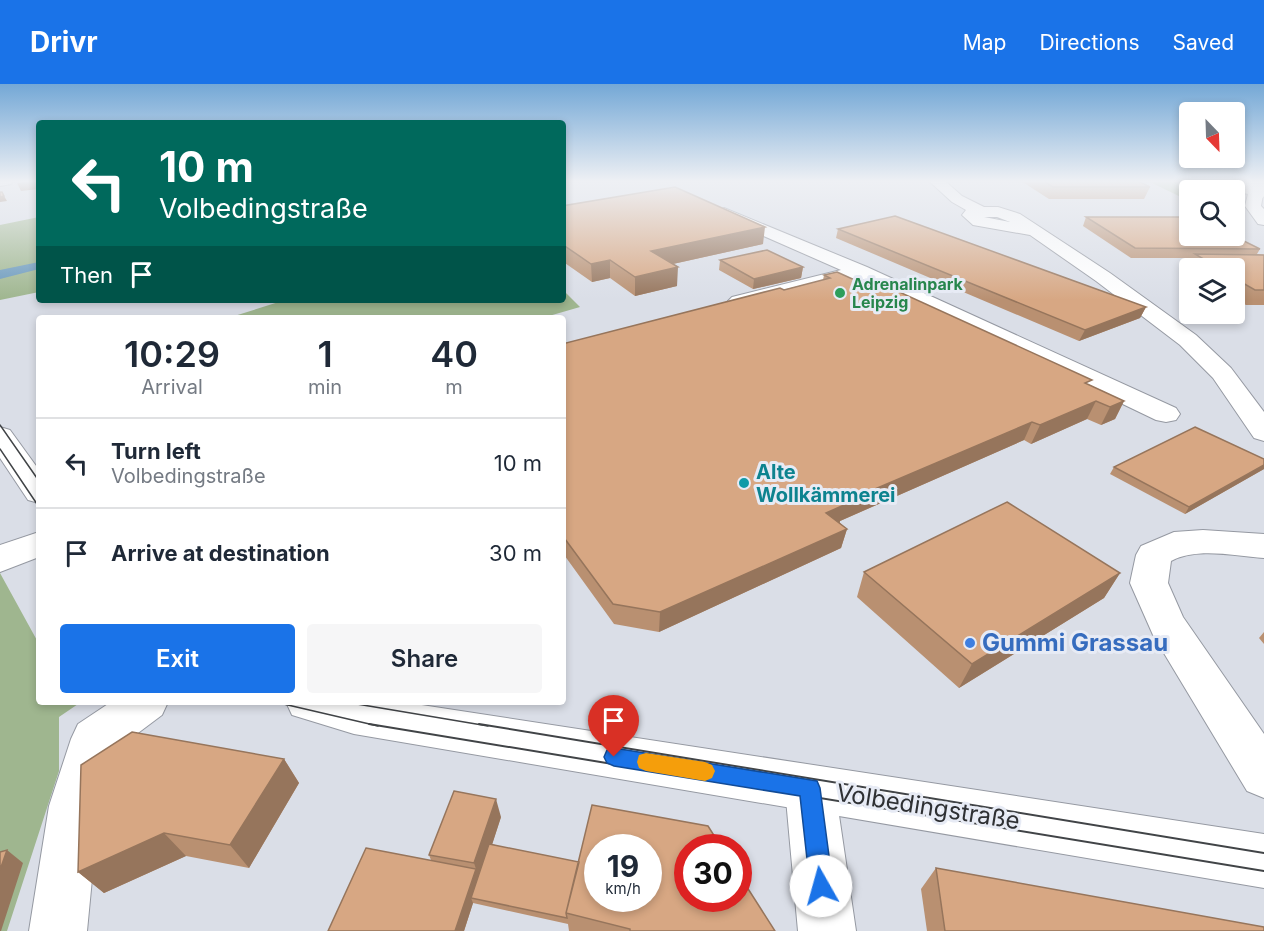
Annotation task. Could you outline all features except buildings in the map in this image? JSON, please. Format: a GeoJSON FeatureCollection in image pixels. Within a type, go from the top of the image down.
{"type":"FeatureCollection","features":[{"type":"Feature","properties":{"kind":"street"},"geometry":{"type":"LineString","coordinates":[[743,221],[860,271],[1166,414]]}},
{"type":"Feature","properties":{"kind":"street"},"geometry":{"type":"LineString","coordinates":[[978,221],[1034,231]]}},
{"type":"Feature","properties":{"kind":"street"},"geometry":{"type":"LineString","coordinates":[[1018,221],[1103,278],[1188,340],[1222,373],[1264,432]]}},
{"type":"Feature","properties":{"kind":"street"},"geometry":{"type":"LineString","coordinates":[[971,235],[1006,226]]}},
{"type":"Feature","properties":{"kind":"street"},"geometry":{"type":"LineString","coordinates":[[715,307],[860,271]]}},
{"type":"Feature","properties":{"kind":"street"},"geometry":{"type":"LineString","coordinates":[[0,436],[36,489]]}},
{"type":"Feature","properties":{"kind":"street"},"geometry":{"type":"LineString","coordinates":[[1264,546],[1203,542],[1174,544],[1154,555],[1149,583],[1167,624],[1264,775]]}},
{"type":"Feature","properties":{"kind":"street"},"geometry":{"type":"LineString","coordinates":[[0,559],[36,545]]}},
{"type":"Feature","properties":{"kind":"street"},"geometry":{"type":"LineString","coordinates":[[58,931],[74,806],[94,739],[142,705]]}},
{"type":"Feature","properties":{"kind":"street","name":"Volbedingstraße"},"geometry":{"type":"LineString","coordinates":[[320,705],[365,716],[1264,861]]}},
{"type":"Feature","properties":{"kind":"street"},"geometry":{"type":"LineString","coordinates":[[810,788],[827,931]]}},
{"type":"Feature","properties":{"kind":"green space"},"geometry":{"type":"Polygon","coordinates":[[[36,221],[36,293],[0,300],[0,225],[36,221]]]}},
{"type":"Feature","properties":{"kind":"green space"},"geometry":{"type":"Polygon","coordinates":[[[566,293],[580,307],[552,315],[238,315],[276,303],[566,303],[566,293]]]}},
{"type":"Feature","properties":{"kind":"green space"},"geometry":{"type":"Polygon","coordinates":[[[0,573],[36,639],[36,705],[77,705],[59,717],[59,771],[7,931],[0,931],[0,573]]]}},
{"type":"Feature","properties":{"kind":"water"},"geometry":{"type":"Polygon","coordinates":[[[36,263],[36,270],[0,279],[0,270],[36,263]]]}},
{"type":"Feature","properties":{"kind":"tram line"},"geometry":{"type":"LineString","coordinates":[[0,425],[36,477]]}},
{"type":"Feature","properties":{"kind":"tram line"},"geometry":{"type":"LineString","coordinates":[[0,449],[36,503]]}},
{"type":"Feature","properties":{"kind":"tram line"},"geometry":{"type":"LineString","coordinates":[[288,705],[370,724]]}},
{"type":"Feature","properties":{"kind":"tram line"},"geometry":{"type":"LineString","coordinates":[[363,705],[488,726]]}},
{"type":"Feature","properties":{"kind":"tram line"},"geometry":{"type":"LineString","coordinates":[[370,724],[1264,871]]}},
{"type":"Feature","properties":{"kind":"tram line"},"geometry":{"type":"LineString","coordinates":[[370,724],[378,726]]}},
{"type":"Feature","properties":{"kind":"tram line"},"geometry":{"type":"LineString","coordinates":[[479,724],[1264,853]]}},
{"type":"Feature","properties":{"kind":"slow traffic"},"geometry":{"type":"LineString","coordinates":[[646,762],[705,771]]}},
{"type":"Feature","properties":{"kind":"place","name":"Adrenalinpark Leipzig"},"geometry":{"type":"Point","coordinates":[840,293]}},
{"type":"Feature","properties":{"kind":"place","name":"Alte Wollkämmerei"},"geometry":{"type":"Point","coordinates":[744,483]}},
{"type":"Feature","properties":{"kind":"place","name":"Gummi Grassau"},"geometry":{"type":"Point","coordinates":[970,643]}},
{"type":"Feature","properties":{"kind":"route"},"geometry":{"type":"LineString","coordinates":[[614,757],[810,788],[821,886]]}}]}
